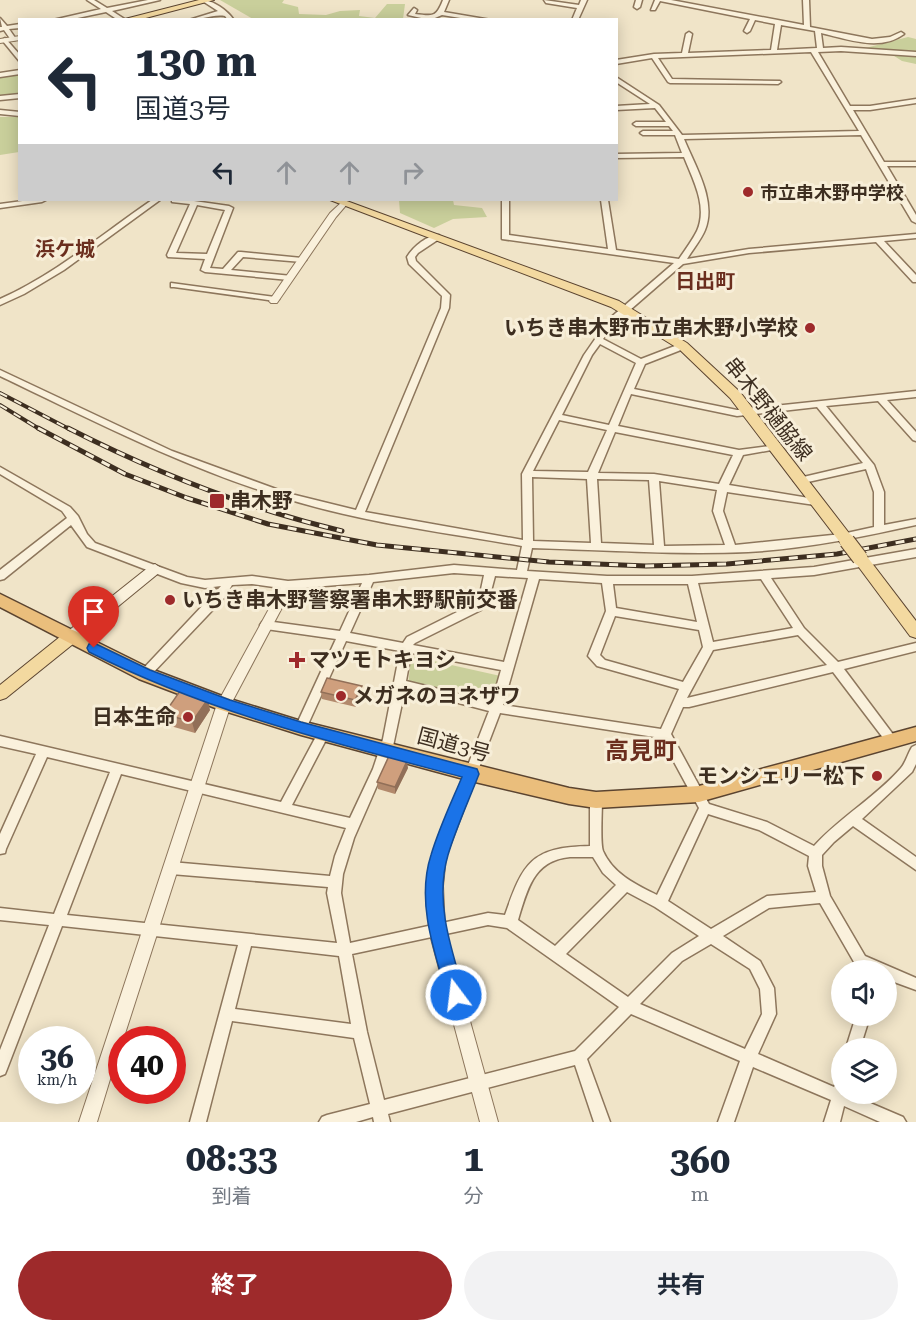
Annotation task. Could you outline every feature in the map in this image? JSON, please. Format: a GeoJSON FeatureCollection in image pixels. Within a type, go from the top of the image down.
{"type":"FeatureCollection","features":[{"type":"Feature","properties":{"kind":"highway","name":"国道3号"},"geometry":{"type":"LineString","coordinates":[[2,604],[72,636],[145,674],[224,704],[301,728],[471,774],[596,800],[702,801],[916,734]]}},
{"type":"Feature","properties":{"kind":"main road"},"geometry":{"type":"LineString","coordinates":[[132,18],[207,0]]}},
{"type":"Feature","properties":{"kind":"main road","name":"串木野樋脇線"},"geometry":{"type":"LineString","coordinates":[[342,201],[624,309],[683,346],[735,395],[916,632]]}},
{"type":"Feature","properties":{"kind":"main road"},"geometry":{"type":"LineString","coordinates":[[0,694],[155,569]]}},
{"type":"Feature","properties":{"kind":"street"},"geometry":{"type":"LineString","coordinates":[[90,0],[121,18]]}},
{"type":"Feature","properties":{"kind":"street"},"geometry":{"type":"LineString","coordinates":[[66,18],[158,0]]}},
{"type":"Feature","properties":{"kind":"street"},"geometry":{"type":"LineString","coordinates":[[207,0],[229,17]]}},
{"type":"Feature","properties":{"kind":"street"},"geometry":{"type":"LineString","coordinates":[[441,13],[446,0]]}},
{"type":"Feature","properties":{"kind":"street"},"geometry":{"type":"LineString","coordinates":[[637,7],[639,0]]}},
{"type":"Feature","properties":{"kind":"street"},"geometry":{"type":"LineString","coordinates":[[652,9],[660,0],[876,40],[896,38],[901,34]]}},
{"type":"Feature","properties":{"kind":"street"},"geometry":{"type":"LineString","coordinates":[[806,0],[807,28]]}},
{"type":"Feature","properties":{"kind":"street"},"geometry":{"type":"LineString","coordinates":[[546,1],[583,3],[576,18]]}},
{"type":"Feature","properties":{"kind":"street"},"geometry":{"type":"LineString","coordinates":[[414,10],[411,15],[432,18],[441,13],[475,18]]}},
{"type":"Feature","properties":{"kind":"street"},"geometry":{"type":"LineString","coordinates":[[200,18],[219,13],[229,17]]}},
{"type":"Feature","properties":{"kind":"street"},"geometry":{"type":"LineString","coordinates":[[747,31],[753,18]]}},
{"type":"Feature","properties":{"kind":"street"},"geometry":{"type":"LineString","coordinates":[[0,20],[13,52]]}},
{"type":"Feature","properties":{"kind":"street"},"geometry":{"type":"LineString","coordinates":[[774,50],[778,23]]}},
{"type":"Feature","properties":{"kind":"street"},"geometry":{"type":"LineString","coordinates":[[3,29],[18,26]]}},
{"type":"Feature","properties":{"kind":"street"},"geometry":{"type":"LineString","coordinates":[[818,30],[817,50],[848,108],[916,221]]}},
{"type":"Feature","properties":{"kind":"street"},"geometry":{"type":"LineString","coordinates":[[685,55],[685,47],[690,34]]}},
{"type":"Feature","properties":{"kind":"street"},"geometry":{"type":"LineString","coordinates":[[618,62],[654,56],[817,50],[874,50],[916,54]]}},
{"type":"Feature","properties":{"kind":"street"},"geometry":{"type":"LineString","coordinates":[[654,56],[670,81],[778,82]]}},
{"type":"Feature","properties":{"kind":"street"},"geometry":{"type":"LineString","coordinates":[[0,75],[18,72]]}},
{"type":"Feature","properties":{"kind":"street"},"geometry":{"type":"LineString","coordinates":[[521,575],[528,544],[527,474],[556,417],[598,340],[624,309],[681,262],[701,230],[705,214],[703,195],[672,124],[657,106],[618,80]]}},
{"type":"Feature","properties":{"kind":"street"},"geometry":{"type":"LineString","coordinates":[[0,98],[18,96]]}},
{"type":"Feature","properties":{"kind":"street"},"geometry":{"type":"LineString","coordinates":[[848,108],[870,108],[916,101]]}},
{"type":"Feature","properties":{"kind":"street"},"geometry":{"type":"LineString","coordinates":[[618,108],[657,106]]}},
{"type":"Feature","properties":{"kind":"street"},"geometry":{"type":"LineString","coordinates":[[0,112],[18,114]]}},
{"type":"Feature","properties":{"kind":"street"},"geometry":{"type":"LineString","coordinates":[[636,124],[672,124]]}},
{"type":"Feature","properties":{"kind":"street"},"geometry":{"type":"LineString","coordinates":[[643,133],[678,135],[863,133]]}},
{"type":"Feature","properties":{"kind":"street"},"geometry":{"type":"LineString","coordinates":[[618,156],[686,155]]}},
{"type":"Feature","properties":{"kind":"street"},"geometry":{"type":"LineString","coordinates":[[882,164],[916,164]]}},
{"type":"Feature","properties":{"kind":"street"},"geometry":{"type":"LineString","coordinates":[[0,206],[35,201]]}},
{"type":"Feature","properties":{"kind":"street"},"geometry":{"type":"LineString","coordinates":[[0,302],[63,266],[155,201]]}},
{"type":"Feature","properties":{"kind":"street"},"geometry":{"type":"LineString","coordinates":[[181,201],[229,208],[205,270],[289,278]]}},
{"type":"Feature","properties":{"kind":"street"},"geometry":{"type":"LineString","coordinates":[[174,285],[274,300],[342,201]]}},
{"type":"Feature","properties":{"kind":"street"},"geometry":{"type":"LineString","coordinates":[[505,201],[505,237],[681,262],[749,252],[916,236]]}},
{"type":"Feature","properties":{"kind":"street"},"geometry":{"type":"LineString","coordinates":[[605,201],[612,253]]}},
{"type":"Feature","properties":{"kind":"street"},"geometry":{"type":"LineString","coordinates":[[194,203],[171,255],[210,257]]}},
{"type":"Feature","properties":{"kind":"street"},"geometry":{"type":"LineString","coordinates":[[359,514],[445,308],[446,295],[412,262],[411,257],[415,251],[436,237]]}},
{"type":"Feature","properties":{"kind":"street"},"geometry":{"type":"LineString","coordinates":[[879,240],[916,280]]}},
{"type":"Feature","properties":{"kind":"street"},"geometry":{"type":"LineString","coordinates":[[226,271],[241,254],[302,260]]}},
{"type":"Feature","properties":{"kind":"street"},"geometry":{"type":"LineString","coordinates":[[904,267],[916,266]]}},
{"type":"Feature","properties":{"kind":"street"},"geometry":{"type":"LineString","coordinates":[[598,340],[641,362]]}},
{"type":"Feature","properties":{"kind":"street"},"geometry":{"type":"LineString","coordinates":[[596,547],[592,474],[641,362],[683,346]]}},
{"type":"Feature","properties":{"kind":"street"},"geometry":{"type":"LineString","coordinates":[[0,372],[169,453],[284,495],[359,514],[528,544],[659,549],[731,548],[844,539],[916,522]]}},
{"type":"Feature","properties":{"kind":"street"},"geometry":{"type":"LineString","coordinates":[[628,391],[738,413],[916,394]]}},
{"type":"Feature","properties":{"kind":"street"},"geometry":{"type":"LineString","coordinates":[[880,398],[916,438]]}},
{"type":"Feature","properties":{"kind":"street"},"geometry":{"type":"LineString","coordinates":[[819,404],[868,465],[879,492],[879,529]]}},
{"type":"Feature","properties":{"kind":"street"},"geometry":{"type":"LineString","coordinates":[[556,417],[739,453],[774,447]]}},
{"type":"Feature","properties":{"kind":"street"},"geometry":{"type":"LineString","coordinates":[[731,548],[718,511],[723,487],[739,453]]}},
{"type":"Feature","properties":{"kind":"street"},"geometry":{"type":"LineString","coordinates":[[799,481],[868,465]]}},
{"type":"Feature","properties":{"kind":"street"},"geometry":{"type":"LineString","coordinates":[[0,470],[57,502],[74,518],[83,539],[91,545],[186,580],[205,584],[252,580],[288,585],[454,569],[490,574],[607,580],[692,580],[814,571],[862,560],[916,553]]}},
{"type":"Feature","properties":{"kind":"street"},"geometry":{"type":"LineString","coordinates":[[527,474],[654,477],[815,502]]}},
{"type":"Feature","properties":{"kind":"street"},"geometry":{"type":"LineString","coordinates":[[654,477],[659,549]]}},
{"type":"Feature","properties":{"kind":"street"},"geometry":{"type":"LineString","coordinates":[[0,576],[74,518]]}},
{"type":"Feature","properties":{"kind":"street"},"geometry":{"type":"LineString","coordinates":[[380,1116],[344,951],[334,893],[335,882],[352,824],[386,751],[406,648],[411,640],[477,607],[485,595],[490,574]]}},
{"type":"Feature","properties":{"kind":"street"},"geometry":{"type":"LineString","coordinates":[[763,574],[800,631],[835,666],[891,740]]}},
{"type":"Feature","properties":{"kind":"street"},"geometry":{"type":"LineString","coordinates":[[489,1122],[437,931],[435,886],[439,857],[496,708],[534,576]]}},
{"type":"Feature","properties":{"kind":"street"},"geometry":{"type":"LineString","coordinates":[[301,728],[369,579]]}},
{"type":"Feature","properties":{"kind":"street"},"geometry":{"type":"LineString","coordinates":[[607,580],[611,611],[594,656],[600,663],[686,687]]}},
{"type":"Feature","properties":{"kind":"street"},"geometry":{"type":"LineString","coordinates":[[665,734],[686,687],[709,646],[692,580]]}},
{"type":"Feature","properties":{"kind":"street"},"geometry":{"type":"LineString","coordinates":[[145,674],[221,594],[229,582]]}},
{"type":"Feature","properties":{"kind":"street"},"geometry":{"type":"LineString","coordinates":[[88,1122],[224,704],[288,585]]}},
{"type":"Feature","properties":{"kind":"street"},"geometry":{"type":"LineString","coordinates":[[611,611],[704,627]]}},
{"type":"Feature","properties":{"kind":"street"},"geometry":{"type":"LineString","coordinates":[[266,625],[343,636],[507,667]]}},
{"type":"Feature","properties":{"kind":"street"},"geometry":{"type":"LineString","coordinates":[[709,646],[800,631]]}},
{"type":"Feature","properties":{"kind":"street"},"geometry":{"type":"LineString","coordinates":[[679,702],[689,703],[916,647]]}},
{"type":"Feature","properties":{"kind":"street"},"geometry":{"type":"LineString","coordinates":[[399,683],[496,708],[665,734]]}},
{"type":"Feature","properties":{"kind":"street"},"geometry":{"type":"LineString","coordinates":[[284,808],[323,734]]}},
{"type":"Feature","properties":{"kind":"street"},"geometry":{"type":"LineString","coordinates":[[665,734],[702,801],[763,826],[816,853]]}},
{"type":"Feature","properties":{"kind":"street"},"geometry":{"type":"LineString","coordinates":[[0,741],[352,824]]}},
{"type":"Feature","properties":{"kind":"street"},"geometry":{"type":"LineString","coordinates":[[859,960],[824,897],[815,866],[816,853],[829,838],[908,769],[916,750]]}},
{"type":"Feature","properties":{"kind":"street"},"geometry":{"type":"LineString","coordinates":[[0,849],[43,751]]}},
{"type":"Feature","properties":{"kind":"street"},"geometry":{"type":"LineString","coordinates":[[0,1069],[117,769]]}},
{"type":"Feature","properties":{"kind":"street"},"geometry":{"type":"LineString","coordinates":[[596,800],[596,851],[608,869],[625,885],[660,903],[755,965],[767,988],[769,1014],[748,1057],[726,1122]]}},
{"type":"Feature","properties":{"kind":"street"},"geometry":{"type":"LineString","coordinates":[[660,903],[702,801]]}},
{"type":"Feature","properties":{"kind":"street"},"geometry":{"type":"LineString","coordinates":[[853,819],[916,864]]}},
{"type":"Feature","properties":{"kind":"street"},"geometry":{"type":"LineString","coordinates":[[510,922],[523,885],[533,867],[554,854],[596,851]]}},
{"type":"Feature","properties":{"kind":"street"},"geometry":{"type":"LineString","coordinates":[[171,868],[335,882]]}},
{"type":"Feature","properties":{"kind":"street"},"geometry":{"type":"LineString","coordinates":[[557,954],[625,885]]}},
{"type":"Feature","properties":{"kind":"street"},"geometry":{"type":"LineString","coordinates":[[327,1122],[380,1116],[478,1083],[579,1057],[677,957],[709,936],[766,902],[824,897]]}},
{"type":"Feature","properties":{"kind":"street"},"geometry":{"type":"LineString","coordinates":[[0,914],[344,951],[488,920],[510,922],[629,1006],[748,1057],[831,1089]]}},
{"type":"Feature","properties":{"kind":"street"},"geometry":{"type":"LineString","coordinates":[[198,1122],[246,940]]}},
{"type":"Feature","properties":{"kind":"street"},"geometry":{"type":"LineString","coordinates":[[897,976],[916,984]]}},
{"type":"Feature","properties":{"kind":"street"},"geometry":{"type":"LineString","coordinates":[[226,1014],[360,1032]]}},
{"type":"Feature","properties":{"kind":"street"},"geometry":{"type":"LineString","coordinates":[[579,1057],[602,1122]]}},
{"type":"Feature","properties":{"kind":"street"},"geometry":{"type":"LineString","coordinates":[[831,1122],[836,1104]]}},
{"type":"Feature","properties":{"kind":"street"},"geometry":{"type":"LineString","coordinates":[[863,1104],[898,1122]]}},
{"type":"Feature","properties":{"kind":"green space"},"geometry":{"type":"Polygon","coordinates":[[[220,0],[284,0],[282,3],[298,7],[299,14],[326,15],[340,11],[360,10],[359,16],[375,18],[251,18],[220,0]]]}},
{"type":"Feature","properties":{"kind":"green space"},"geometry":{"type":"Polygon","coordinates":[[[387,4],[405,4],[403,18],[375,18],[387,4]]]}},
{"type":"Feature","properties":{"kind":"green space"},"geometry":{"type":"Polygon","coordinates":[[[908,37],[916,39],[916,64],[902,61],[888,52],[854,51],[908,37]]]}},
{"type":"Feature","properties":{"kind":"green space"},"geometry":{"type":"Polygon","coordinates":[[[18,73],[18,94],[0,96],[0,76],[18,73]]]}},
{"type":"Feature","properties":{"kind":"green space"},"geometry":{"type":"Polygon","coordinates":[[[0,117],[18,117],[18,152],[0,155],[0,117]]]}},
{"type":"Feature","properties":{"kind":"green space"},"geometry":{"type":"Polygon","coordinates":[[[399,201],[453,201],[454,205],[482,208],[487,217],[453,219],[434,228],[400,213],[399,201]]]}},
{"type":"Feature","properties":{"kind":"green space"},"geometry":{"type":"Polygon","coordinates":[[[411,656],[505,677],[499,701],[478,705],[408,687],[411,656]]]}},
{"type":"Feature","properties":{"kind":"building"},"geometry":{"type":"Polygon","coordinates":[[[327,678],[362,686],[355,700],[321,692],[327,678]]]}},
{"type":"Feature","properties":{"kind":"building"},"geometry":{"type":"Polygon","coordinates":[[[180,691],[208,699],[192,722],[164,714],[180,691]]]}},
{"type":"Feature","properties":{"kind":"building"},"geometry":{"type":"Polygon","coordinates":[[[389,756],[407,761],[395,787],[377,782],[389,756]]]}},
{"type":"Feature","properties":{"kind":"railway"},"geometry":{"type":"LineString","coordinates":[[0,393],[71,430]]}},
{"type":"Feature","properties":{"kind":"railway"},"geometry":{"type":"LineString","coordinates":[[0,405],[41,430]]}},
{"type":"Feature","properties":{"kind":"railway"},"geometry":{"type":"LineString","coordinates":[[38,428],[125,474],[187,498],[268,524],[377,545],[549,562],[646,566],[727,564],[837,554],[916,539]]}},
{"type":"Feature","properties":{"kind":"railway"},"geometry":{"type":"LineString","coordinates":[[68,428],[134,460],[202,488],[271,512],[342,531]]}},
{"type":"Feature","properties":{"kind":"place","name":"市立串木野中学校"},"geometry":{"type":"Point","coordinates":[748,192]}},
{"type":"Feature","properties":{"kind":"place","name":"いちき串木野市立串木野小学校"},"geometry":{"type":"Point","coordinates":[810,328]}},
{"type":"Feature","properties":{"kind":"place","name":"串木野"},"geometry":{"type":"Point","coordinates":[217,501]}},
{"type":"Feature","properties":{"kind":"place","name":"いちき串木野警察署串木野駅前交番"},"geometry":{"type":"Point","coordinates":[170,600]}},
{"type":"Feature","properties":{"kind":"place","name":"マツモトキヨシ"},"geometry":{"type":"Point","coordinates":[297,660]}},
{"type":"Feature","properties":{"kind":"place","name":"メガネのヨネザワ"},"geometry":{"type":"Point","coordinates":[341,696]}},
{"type":"Feature","properties":{"kind":"place","name":"日本生命"},"geometry":{"type":"Point","coordinates":[188,717]}},
{"type":"Feature","properties":{"kind":"place","name":"モンシェリー松下"},"geometry":{"type":"Point","coordinates":[877,776]}},
{"type":"Feature","properties":{"kind":"district","name":"浜ケ城"},"geometry":{"type":"Point","coordinates":[65,249]}},
{"type":"Feature","properties":{"kind":"district","name":"日出町"},"geometry":{"type":"Point","coordinates":[705,281]}},
{"type":"Feature","properties":{"kind":"district","name":"高見町"},"geometry":{"type":"Point","coordinates":[641,751]}},
{"type":"Feature","properties":{"kind":"route"},"geometry":{"type":"LineString","coordinates":[[94,648],[145,674],[224,704],[301,728],[471,774],[439,857],[435,886],[437,931],[456,995]]}}]}
